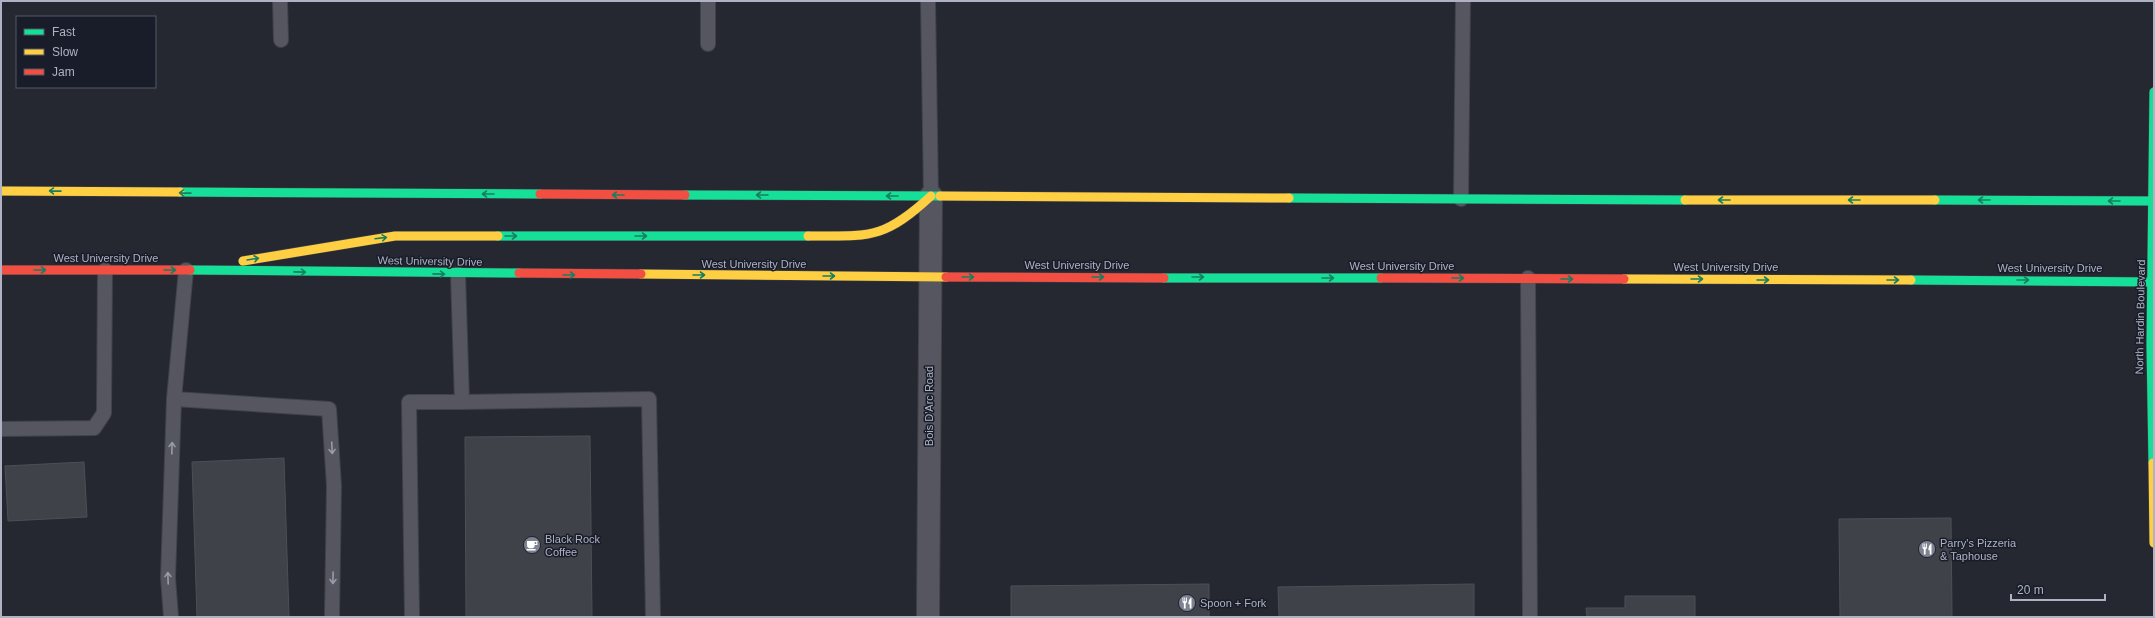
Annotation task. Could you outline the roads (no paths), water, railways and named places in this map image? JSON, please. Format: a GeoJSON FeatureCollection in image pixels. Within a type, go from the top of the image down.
{"type":"FeatureCollection","features":[{"type":"Feature","properties":{"kind":"main road","name":"North Hardin Boulevard"},"geometry":{"type":"LineString","coordinates":[[2154,92],[2153,282],[2151,345],[2154,543]]}},
{"type":"Feature","properties":{"kind":"main road"},"geometry":{"type":"LineString","coordinates":[[1,191],[1461,199],[2153,201]]}},
{"type":"Feature","properties":{"kind":"main road"},"geometry":{"type":"LineString","coordinates":[[186,270],[395,236],[866,236],[885,232],[900,224],[930,196]]}},
{"type":"Feature","properties":{"kind":"main road","name":"West University Drive"},"geometry":{"type":"LineString","coordinates":[[1,270],[186,270],[458,274],[929,277],[1528,278],[2153,282]]}},
{"type":"Feature","properties":{"kind":"street","name":"Bois D'Arc Road"},"geometry":{"type":"LineString","coordinates":[[928,617],[930,196]]}},
{"type":"Feature","properties":{"kind":"lane"},"geometry":{"type":"LineString","coordinates":[[280,1],[281,40]]}},
{"type":"Feature","properties":{"kind":"lane"},"geometry":{"type":"LineString","coordinates":[[708,1],[708,44]]}},
{"type":"Feature","properties":{"kind":"lane"},"geometry":{"type":"LineString","coordinates":[[928,1],[930,196]]}},
{"type":"Feature","properties":{"kind":"lane"},"geometry":{"type":"LineString","coordinates":[[1461,199],[1463,1]]}},
{"type":"Feature","properties":{"kind":"lane"},"geometry":{"type":"LineString","coordinates":[[1,429],[94,428],[104,413],[105,270]]}},
{"type":"Feature","properties":{"kind":"lane"},"geometry":{"type":"LineString","coordinates":[[171,617],[168,578],[174,399],[186,270]]}},
{"type":"Feature","properties":{"kind":"lane"},"geometry":{"type":"LineString","coordinates":[[458,274],[462,402]]}},
{"type":"Feature","properties":{"kind":"lane"},"geometry":{"type":"LineString","coordinates":[[1528,278],[1530,617]]}},
{"type":"Feature","properties":{"kind":"lane"},"geometry":{"type":"LineString","coordinates":[[174,399],[329,409],[334,486],[332,617]]}},
{"type":"Feature","properties":{"kind":"lane"},"geometry":{"type":"LineString","coordinates":[[412,617],[409,402],[649,399],[653,617]]}},
{"type":"Feature","properties":{"kind":"place","name":"Black Rock Coffee"},"geometry":{"type":"Point","coordinates":[532,545]}},
{"type":"Feature","properties":{"kind":"place","name":"Parry's Pizzeria & Taphouse"},"geometry":{"type":"Point","coordinates":[1927,549]}},
{"type":"Feature","properties":{"kind":"place","name":"Spoon + Fork"},"geometry":{"type":"Point","coordinates":[1187,603]}}]}
